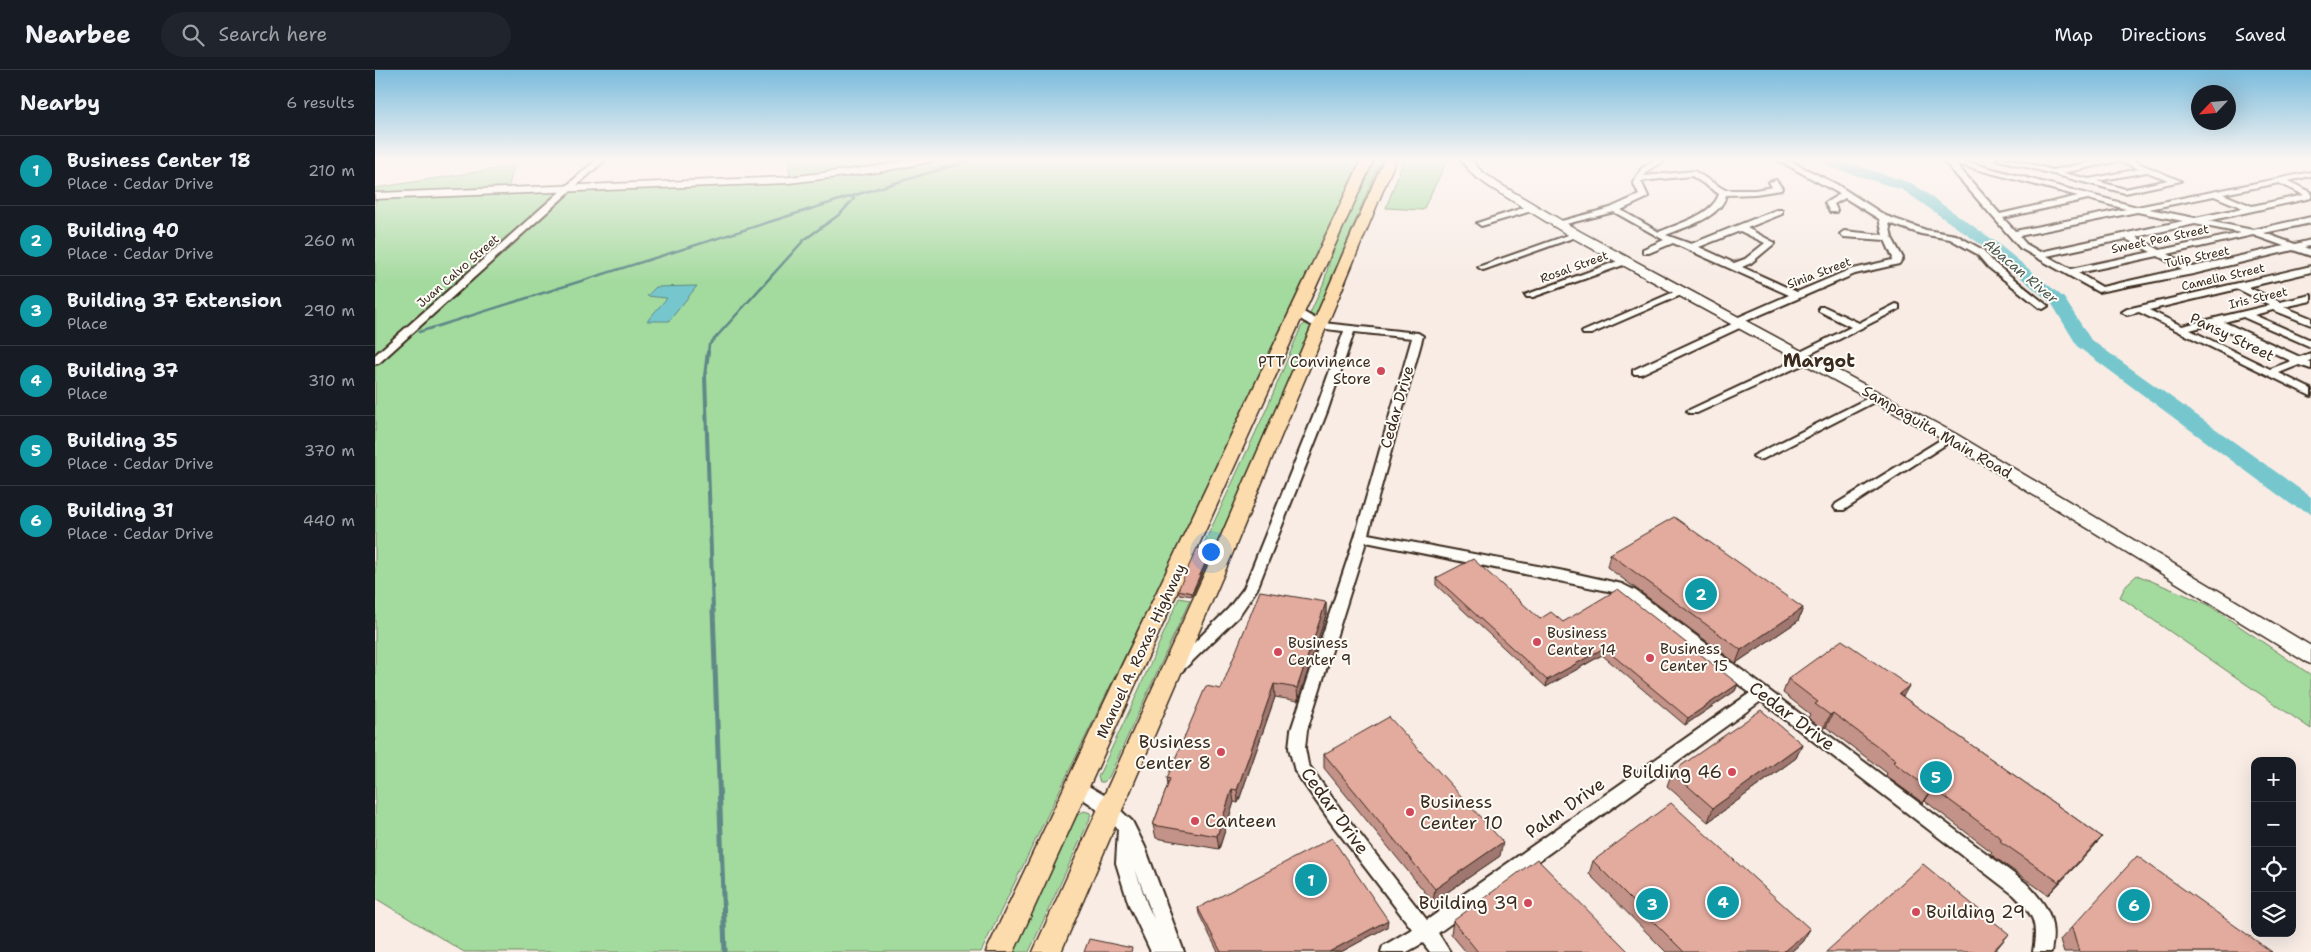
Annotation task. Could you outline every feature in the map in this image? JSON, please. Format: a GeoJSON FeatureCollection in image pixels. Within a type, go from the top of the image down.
{"type":"FeatureCollection","features":[{"type":"Feature","properties":{"kind":"main road","name":"Manuel A. Roxas Highway"},"geometry":{"type":"LineString","coordinates":[[1000,952],[1349,200]]}},
{"type":"Feature","properties":{"kind":"main road"},"geometry":{"type":"LineString","coordinates":[[1047,952],[1119,819],[1171,673],[1224,555],[1373,200]]}},
{"type":"Feature","properties":{"kind":"street","name":"Juan Calvo Street"},"geometry":{"type":"LineString","coordinates":[[375,361],[557,200]]}},
{"type":"Feature","properties":{"kind":"street","name":"Sampaguita Main Road"},"geometry":{"type":"LineString","coordinates":[[1520,200],[1577,235],[1951,437],[2311,656]]}},
{"type":"Feature","properties":{"kind":"street"},"geometry":{"type":"LineString","coordinates":[[1558,223],[1614,209],[1634,200]]}},
{"type":"Feature","properties":{"kind":"street"},"geometry":{"type":"LineString","coordinates":[[1658,235],[1717,207],[1721,200]]}},
{"type":"Feature","properties":{"kind":"street"},"geometry":{"type":"LineString","coordinates":[[1833,210],[1829,203],[1835,200]]}},
{"type":"Feature","properties":{"kind":"street"},"geometry":{"type":"LineString","coordinates":[[1856,200],[1883,218],[1924,232],[1953,237],[1980,252],[1991,265],[2043,306]]}},
{"type":"Feature","properties":{"kind":"street"},"geometry":{"type":"LineString","coordinates":[[1984,200],[2023,246],[2069,272]]}},
{"type":"Feature","properties":{"kind":"street"},"geometry":{"type":"LineString","coordinates":[[1999,217],[2074,200]]}},
{"type":"Feature","properties":{"kind":"street"},"geometry":{"type":"LineString","coordinates":[[2102,200],[2257,233],[2311,253]]}},
{"type":"Feature","properties":{"kind":"street"},"geometry":{"type":"LineString","coordinates":[[2107,200],[2144,210]]}},
{"type":"Feature","properties":{"kind":"street"},"geometry":{"type":"LineString","coordinates":[[2014,234],[2188,200]]}},
{"type":"Feature","properties":{"kind":"street"},"geometry":{"type":"LineString","coordinates":[[2231,200],[2252,209]]}},
{"type":"Feature","properties":{"kind":"street"},"geometry":{"type":"LineString","coordinates":[[2038,255],[2292,200]]}},
{"type":"Feature","properties":{"kind":"street"},"geometry":{"type":"LineString","coordinates":[[1481,224],[1532,208]]}},
{"type":"Feature","properties":{"kind":"street"},"geometry":{"type":"LineString","coordinates":[[1614,209],[1658,235],[1691,247],[1796,295]]}},
{"type":"Feature","properties":{"kind":"street"},"geometry":{"type":"LineString","coordinates":[[1691,247],[1779,212]]}},
{"type":"Feature","properties":{"kind":"street","name":"Sinia Street"},"geometry":{"type":"LineString","coordinates":[[1637,372],[1796,295],[1852,272],[1895,262],[1898,258],[1888,238],[1883,218]]}},
{"type":"Feature","properties":{"kind":"street","name":"Sweet Pea Street"},"geometry":{"type":"LineString","coordinates":[[2069,272],[2311,220]]}},
{"type":"Feature","properties":{"kind":"street"},"geometry":{"type":"LineString","coordinates":[[1733,266],[1748,261],[1771,243],[1741,228]]}},
{"type":"Feature","properties":{"kind":"street"},"geometry":{"type":"LineString","coordinates":[[1844,234],[1888,238]]}},
{"type":"Feature","properties":{"kind":"street"},"geometry":{"type":"LineString","coordinates":[[1483,267],[1577,235]]}},
{"type":"Feature","properties":{"kind":"street"},"geometry":{"type":"LineString","coordinates":[[2126,236],[2193,271]]}},
{"type":"Feature","properties":{"kind":"street"},"geometry":{"type":"LineString","coordinates":[[1647,252],[1673,240]]}},
{"type":"Feature","properties":{"kind":"street","name":"Tulip Street"},"geometry":{"type":"LineString","coordinates":[[2069,272],[2101,290],[2193,271],[2311,243]]}},
{"type":"Feature","properties":{"kind":"street","name":"Rosal Street"},"geometry":{"type":"LineString","coordinates":[[1530,296],[1626,261]]}},
{"type":"Feature","properties":{"kind":"street","name":"Camelia Street"},"geometry":{"type":"LineString","coordinates":[[2127,312],[2311,269]]}},
{"type":"Feature","properties":{"kind":"street"},"geometry":{"type":"LineString","coordinates":[[2239,286],[2311,322]]}},
{"type":"Feature","properties":{"kind":"street"},"geometry":{"type":"LineString","coordinates":[[1587,332],[1683,291]]}},
{"type":"Feature","properties":{"kind":"street","name":"Iris Street"},"geometry":{"type":"LineString","coordinates":[[2181,329],[2309,300]]}},
{"type":"Feature","properties":{"kind":"street"},"geometry":{"type":"LineString","coordinates":[[1693,411],[1803,357],[1896,307]]}},
{"type":"Feature","properties":{"kind":"street"},"geometry":{"type":"LineString","coordinates":[[1821,309],[1859,327]]}},
{"type":"Feature","properties":{"kind":"street","name":"Pansy Street"},"geometry":{"type":"LineString","coordinates":[[2140,309],[2311,393]]}},
{"type":"Feature","properties":{"kind":"street"},"geometry":{"type":"LineString","coordinates":[[1171,673],[1233,613],[1250,589],[1321,412],[1350,329],[1321,326],[1298,312]]}},
{"type":"Feature","properties":{"kind":"street"},"geometry":{"type":"LineString","coordinates":[[2244,314],[2311,344]]}},
{"type":"Feature","properties":{"kind":"street"},"geometry":{"type":"LineString","coordinates":[[2214,321],[2311,366]]}},
{"type":"Feature","properties":{"kind":"street","name":"Cedar Drive"},"geometry":{"type":"LineString","coordinates":[[1350,329],[1418,336],[1361,537],[1299,730],[1297,748],[1301,766],[1338,818],[1441,952]]}},
{"type":"Feature","properties":{"kind":"street"},"geometry":{"type":"LineString","coordinates":[[2270,373],[2311,356]]}},
{"type":"Feature","properties":{"kind":"street"},"geometry":{"type":"LineString","coordinates":[[1759,456],[1876,397]]}},
{"type":"Feature","properties":{"kind":"street"},"geometry":{"type":"LineString","coordinates":[[1840,506],[1951,437]]}},
{"type":"Feature","properties":{"kind":"street","name":"Cedar Drive"},"geometry":{"type":"LineString","coordinates":[[1361,537],[1623,589],[1644,602],[2020,889],[2039,908],[2046,934],[2042,952]]}},
{"type":"Feature","properties":{"kind":"street","name":"Palm Drive"},"geometry":{"type":"LineString","coordinates":[[1390,952],[1425,932],[1761,693]]}},
{"type":"Feature","properties":{"kind":"street"},"geometry":{"type":"LineString","coordinates":[[1078,787],[1119,819],[1136,847],[1175,952]]}},
{"type":"Feature","properties":{"kind":"street"},"geometry":{"type":"LineString","coordinates":[[1119,819],[1125,862],[1138,905],[1160,952]]}},
{"type":"Feature","properties":{"kind":"green space"},"geometry":{"type":"Polygon","coordinates":[[[375,200],[1342,200],[1155,594],[981,952],[464,952],[375,898],[375,200]]]}},
{"type":"Feature","properties":{"kind":"green space"},"geometry":{"type":"Polygon","coordinates":[[[1355,200],[1364,200],[1316,316],[1312,318],[1309,316],[1324,282],[1331,256],[1355,200]]]}},
{"type":"Feature","properties":{"kind":"green space"},"geometry":{"type":"Polygon","coordinates":[[[1389,200],[1428,200],[1423,210],[1386,208],[1389,200]]]}},
{"type":"Feature","properties":{"kind":"green space"},"geometry":{"type":"Polygon","coordinates":[[[1307,322],[1312,325],[1264,442],[1213,550],[1202,548],[1266,410],[1301,327],[1307,322]]]}},
{"type":"Feature","properties":{"kind":"green space"},"geometry":{"type":"Polygon","coordinates":[[[2137,575],[2207,604],[2311,675],[2311,729],[2120,597],[2126,585],[2137,575]]]}},
{"type":"Feature","properties":{"kind":"green space"},"geometry":{"type":"Polygon","coordinates":[[[1179,598],[1190,600],[1109,777],[1104,782],[1100,782],[1098,777],[1179,598]]]}},
{"type":"Feature","properties":{"kind":"green space"},"geometry":{"type":"Polygon","coordinates":[[[1084,811],[1091,813],[1089,821],[1029,952],[1013,952],[1076,816],[1084,811]]]}},
{"type":"Feature","properties":{"kind":"water"},"geometry":{"type":"Polygon","coordinates":[[[697,286],[669,321],[647,321],[667,298],[647,296],[656,287],[697,286]]]}},
{"type":"Feature","properties":{"kind":"building"},"geometry":{"type":"Polygon","coordinates":[[[1674,517],[1803,608],[1741,650],[1610,554],[1674,517]]]}},
{"type":"Feature","properties":{"kind":"building"},"geometry":{"type":"Polygon","coordinates":[[[1197,548],[1211,550],[1192,593],[1178,590],[1197,548]]]}},
{"type":"Feature","properties":{"kind":"building"},"geometry":{"type":"Polygon","coordinates":[[[1473,559],[1540,619],[1551,612],[1563,622],[1618,589],[1738,684],[1688,718],[1604,648],[1547,680],[1436,578],[1473,559]]]}},
{"type":"Feature","properties":{"kind":"building"},"geometry":{"type":"Polygon","coordinates":[[[1260,591],[1326,602],[1297,688],[1274,684],[1237,790],[1232,789],[1217,836],[1153,825],[1170,779],[1167,778],[1206,686],[1221,689],[1260,591]]]}},
{"type":"Feature","properties":{"kind":"building"},"geometry":{"type":"Polygon","coordinates":[[[1842,640],[1909,686],[1899,694],[2102,837],[2059,882],[2000,841],[2002,839],[1933,788],[1931,790],[1893,762],[1896,760],[1833,713],[1830,715],[1815,704],[1818,702],[1788,679],[1842,640]]]}},
{"type":"Feature","properties":{"kind":"building","name":"Building 46"},"geometry":{"type":"Polygon","coordinates":[[[1761,710],[1802,744],[1713,808],[1672,772],[1761,710]]]}},
{"type":"Feature","properties":{"kind":"building","name":"Business Center 10"},"geometry":{"type":"Polygon","coordinates":[[[1389,717],[1503,842],[1435,889],[1324,754],[1389,717]]]}},
{"type":"Feature","properties":{"kind":"building"},"geometry":{"type":"Polygon","coordinates":[[[1671,803],[1810,929],[1783,952],[1684,952],[1593,861],[1671,803]]]}},
{"type":"Feature","properties":{"kind":"building"},"geometry":{"type":"Polygon","coordinates":[[[1332,838],[1388,920],[1329,952],[1221,952],[1198,908],[1332,838]]]}},
{"type":"Feature","properties":{"kind":"building"},"geometry":{"type":"Polygon","coordinates":[[[2137,856],[2272,952],[2079,952],[2072,927],[2137,856]]]}},
{"type":"Feature","properties":{"kind":"building","name":"Building 39"},"geometry":{"type":"Polygon","coordinates":[[[1537,859],[1629,952],[1478,952],[1453,921],[1537,859]]]}},
{"type":"Feature","properties":{"kind":"building","name":"Building 29"},"geometry":{"type":"Polygon","coordinates":[[[1923,864],[2009,934],[1992,952],[1826,952],[1923,864]]]}},
{"type":"Feature","properties":{"kind":"building"},"geometry":{"type":"Polygon","coordinates":[[[1089,939],[1132,948],[1131,952],[1084,952],[1089,939]]]}},
{"type":"Feature","properties":{"kind":"waterway"},"geometry":{"type":"LineString","coordinates":[[419,332],[839,200]]}},
{"type":"Feature","properties":{"kind":"waterway"},"geometry":{"type":"LineString","coordinates":[[708,353],[709,345],[804,240],[840,214],[853,200]]}},
{"type":"Feature","properties":{"kind":"waterway","name":"Abacan River"},"geometry":{"type":"LineString","coordinates":[[1927,200],[1991,245],[2058,301],[2084,343],[2299,500],[2311,506]]}},
{"type":"Feature","properties":{"kind":"waterway"},"geometry":{"type":"LineString","coordinates":[[708,352],[705,376],[713,610]]}},
{"type":"Feature","properties":{"kind":"waterway"},"geometry":{"type":"LineString","coordinates":[[713,609],[725,952]]}},
{"type":"Feature","properties":{"kind":"place","name":"PTT Convinence Store"},"geometry":{"type":"Point","coordinates":[1381,371]}},
{"type":"Feature","properties":{"kind":"place","name":"Building 40"},"geometry":{"type":"Point","coordinates":[1701,594]}},
{"type":"Feature","properties":{"kind":"place","name":"Business Center 14"},"geometry":{"type":"Point","coordinates":[1537,642]}},
{"type":"Feature","properties":{"kind":"place","name":"Business Center 9"},"geometry":{"type":"Point","coordinates":[1278,652]}},
{"type":"Feature","properties":{"kind":"place","name":"Business Center 15"},"geometry":{"type":"Point","coordinates":[1650,658]}},
{"type":"Feature","properties":{"kind":"place","name":"Business Center 8"},"geometry":{"type":"Point","coordinates":[1221,752]}},
{"type":"Feature","properties":{"kind":"place","name":"Building 46"},"geometry":{"type":"Point","coordinates":[1732,772]}},
{"type":"Feature","properties":{"kind":"place","name":"Building 35"},"geometry":{"type":"Point","coordinates":[1936,777]}},
{"type":"Feature","properties":{"kind":"place","name":"Business Center 10"},"geometry":{"type":"Point","coordinates":[1410,812]}},
{"type":"Feature","properties":{"kind":"place","name":"Canteen"},"geometry":{"type":"Point","coordinates":[1195,821]}},
{"type":"Feature","properties":{"kind":"place","name":"Business Center 18"},"geometry":{"type":"Point","coordinates":[1311,880]}},
{"type":"Feature","properties":{"kind":"place","name":"Building 37"},"geometry":{"type":"Point","coordinates":[1723,902]}},
{"type":"Feature","properties":{"kind":"place","name":"Building 39"},"geometry":{"type":"Point","coordinates":[1528,903]}},
{"type":"Feature","properties":{"kind":"place","name":"Building 37 Extension"},"geometry":{"type":"Point","coordinates":[1652,904]}},
{"type":"Feature","properties":{"kind":"place","name":"Building 31"},"geometry":{"type":"Point","coordinates":[2134,905]}},
{"type":"Feature","properties":{"kind":"place","name":"Building 29"},"geometry":{"type":"Point","coordinates":[1916,912]}},
{"type":"Feature","properties":{"kind":"district","name":"Margot"},"geometry":{"type":"Point","coordinates":[1819,361]}}]}
